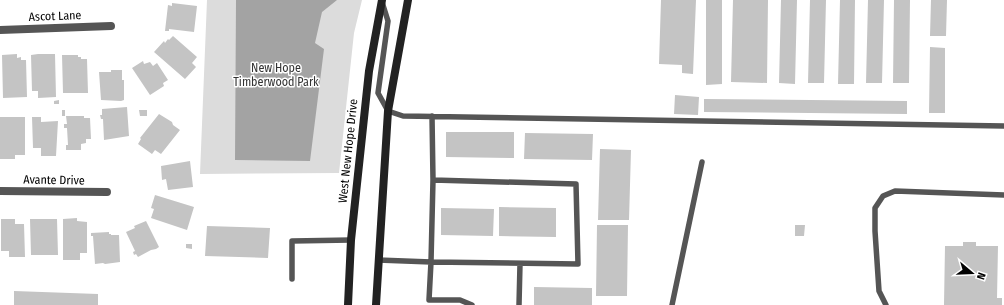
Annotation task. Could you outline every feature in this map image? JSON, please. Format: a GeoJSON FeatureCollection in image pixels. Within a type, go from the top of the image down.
{"type":"FeatureCollection","features":[{"type":"Feature","properties":{"kind":"main road","name":"West New Hope Drive"},"geometry":{"type":"LineString","coordinates":[[348,305],[351,240],[369,71],[382,0]]}},
{"type":"Feature","properties":{"kind":"main road"},"geometry":{"type":"LineString","coordinates":[[376,305],[388,111],[408,0]]}},
{"type":"Feature","properties":{"kind":"street","name":"Ascot Lane"},"geometry":{"type":"LineString","coordinates":[[0,30],[111,26]]}},
{"type":"Feature","properties":{"kind":"street","name":"Avante Drive"},"geometry":{"type":"LineString","coordinates":[[0,191],[107,192]]}},
{"type":"Feature","properties":{"kind":"lane"},"geometry":{"type":"LineString","coordinates":[[382,0],[388,21],[378,93],[388,111],[403,116],[1004,126]]}},
{"type":"Feature","properties":{"kind":"lane"},"geometry":{"type":"LineString","coordinates":[[425,305],[429,300],[431,262],[433,180],[432,116]]}},
{"type":"Feature","properties":{"kind":"lane"},"geometry":{"type":"LineString","coordinates":[[672,305],[702,162]]}},
{"type":"Feature","properties":{"kind":"lane"},"geometry":{"type":"LineString","coordinates":[[378,260],[578,264],[576,184],[433,180]]}},
{"type":"Feature","properties":{"kind":"lane"},"geometry":{"type":"LineString","coordinates":[[886,305],[879,291],[875,231],[875,208],[883,196],[895,191],[1004,195]]}},
{"type":"Feature","properties":{"kind":"lane"},"geometry":{"type":"LineString","coordinates":[[292,279],[292,241],[351,240]]}},
{"type":"Feature","properties":{"kind":"lane"},"geometry":{"type":"LineString","coordinates":[[519,305],[520,264]]}},
{"type":"Feature","properties":{"kind":"lane"},"geometry":{"type":"LineString","coordinates":[[429,300],[460,300],[472,305]]}},
{"type":"Feature","properties":{"kind":"green space","name":"New Hope Timberwood Park"},"geometry":{"type":"Polygon","coordinates":[[[207,0],[362,0],[354,33],[339,173],[200,174],[207,0]]]}},
{"type":"Feature","properties":{"kind":"shaded area"},"geometry":{"type":"Polygon","coordinates":[[[236,0],[337,0],[322,12],[315,43],[324,49],[310,161],[235,160],[236,0]]]}},
{"type":"Feature","properties":{"kind":"building"},"geometry":{"type":"Polygon","coordinates":[[[661,0],[696,0],[693,74],[682,73],[682,65],[659,64],[661,0]]]}},
{"type":"Feature","properties":{"kind":"building"},"geometry":{"type":"Polygon","coordinates":[[[706,0],[722,0],[722,84],[706,85],[706,0]]]}},
{"type":"Feature","properties":{"kind":"building"},"geometry":{"type":"Polygon","coordinates":[[[733,0],[768,0],[767,83],[731,82],[733,0]]]}},
{"type":"Feature","properties":{"kind":"building"},"geometry":{"type":"Polygon","coordinates":[[[781,0],[797,0],[795,84],[779,83],[781,0]]]}},
{"type":"Feature","properties":{"kind":"building"},"geometry":{"type":"Polygon","coordinates":[[[810,0],[826,0],[824,83],[808,83],[810,0]]]}},
{"type":"Feature","properties":{"kind":"building"},"geometry":{"type":"Polygon","coordinates":[[[840,0],[855,0],[854,84],[838,84],[840,0]]]}},
{"type":"Feature","properties":{"kind":"building"},"geometry":{"type":"Polygon","coordinates":[[[868,0],[884,0],[882,83],[866,83],[868,0]]]}},
{"type":"Feature","properties":{"kind":"building"},"geometry":{"type":"Polygon","coordinates":[[[894,0],[910,0],[909,83],[893,83],[894,0]]]}},
{"type":"Feature","properties":{"kind":"building"},"geometry":{"type":"Polygon","coordinates":[[[931,0],[947,0],[946,36],[930,36],[931,0]]]}},
{"type":"Feature","properties":{"kind":"building"},"geometry":{"type":"Polygon","coordinates":[[[172,3],[197,6],[194,32],[169,29],[169,31],[165,31],[168,5],[172,6],[172,3]]]}},
{"type":"Feature","properties":{"kind":"building"},"geometry":{"type":"Polygon","coordinates":[[[173,36],[197,57],[192,63],[196,67],[185,79],[154,52],[164,41],[165,43],[173,36]]]}},
{"type":"Feature","properties":{"kind":"building"},"geometry":{"type":"Polygon","coordinates":[[[930,47],[945,48],[945,113],[929,113],[930,47]]]}},
{"type":"Feature","properties":{"kind":"building"},"geometry":{"type":"Polygon","coordinates":[[[17,54],[17,58],[21,57],[21,60],[26,60],[27,97],[3,98],[2,55],[17,54]]]}},
{"type":"Feature","properties":{"kind":"building"},"geometry":{"type":"Polygon","coordinates":[[[55,54],[56,97],[38,98],[38,91],[32,91],[31,55],[55,54]]]}},
{"type":"Feature","properties":{"kind":"building"},"geometry":{"type":"Polygon","coordinates":[[[62,55],[78,55],[81,59],[87,59],[88,93],[63,93],[62,55]]]}},
{"type":"Feature","properties":{"kind":"building"},"geometry":{"type":"Polygon","coordinates":[[[143,61],[144,64],[150,62],[153,66],[157,63],[168,80],[163,83],[164,86],[150,95],[132,68],[143,61]]]}},
{"type":"Feature","properties":{"kind":"building"},"geometry":{"type":"Polygon","coordinates":[[[111,70],[122,70],[122,80],[124,80],[124,100],[101,100],[99,72],[111,72],[111,70]]]}},
{"type":"Feature","properties":{"kind":"building"},"geometry":{"type":"Polygon","coordinates":[[[675,95],[699,97],[698,115],[674,114],[675,95]]]}},
{"type":"Feature","properties":{"kind":"building"},"geometry":{"type":"Polygon","coordinates":[[[704,99],[907,101],[907,114],[704,112],[704,99]]]}},
{"type":"Feature","properties":{"kind":"building"},"geometry":{"type":"Polygon","coordinates":[[[59,100],[59,104],[54,104],[54,101],[59,100]]]}},
{"type":"Feature","properties":{"kind":"building"},"geometry":{"type":"Polygon","coordinates":[[[127,107],[129,136],[104,140],[103,119],[101,119],[100,115],[102,115],[102,109],[127,107]]]}},
{"type":"Feature","properties":{"kind":"building"},"geometry":{"type":"Polygon","coordinates":[[[62,110],[65,110],[65,116],[62,116],[62,110]]]}},
{"type":"Feature","properties":{"kind":"building"},"geometry":{"type":"Polygon","coordinates":[[[139,110],[147,110],[147,116],[140,116],[139,110]]]}},
{"type":"Feature","properties":{"kind":"building"},"geometry":{"type":"Polygon","coordinates":[[[159,114],[172,122],[173,125],[180,130],[161,154],[155,150],[152,154],[138,144],[141,139],[140,138],[159,114]]]}},
{"type":"Feature","properties":{"kind":"building"},"geometry":{"type":"Polygon","coordinates":[[[66,116],[84,116],[84,118],[90,118],[91,139],[86,139],[86,143],[81,144],[81,150],[66,150],[66,145],[68,145],[67,128],[64,128],[64,124],[67,124],[66,116]]]}},
{"type":"Feature","properties":{"kind":"building"},"geometry":{"type":"Polygon","coordinates":[[[0,117],[25,117],[25,155],[15,155],[15,159],[0,159],[0,117]]]}},
{"type":"Feature","properties":{"kind":"building"},"geometry":{"type":"Polygon","coordinates":[[[32,117],[41,117],[41,122],[58,121],[56,156],[41,156],[41,148],[33,148],[32,117]]]}},
{"type":"Feature","properties":{"kind":"building"},"geometry":{"type":"Polygon","coordinates":[[[446,132],[514,132],[514,158],[446,157],[446,132]]]}},
{"type":"Feature","properties":{"kind":"building"},"geometry":{"type":"Polygon","coordinates":[[[525,133],[593,134],[592,160],[524,159],[525,133]]]}},
{"type":"Feature","properties":{"kind":"building"},"geometry":{"type":"Polygon","coordinates":[[[600,149],[631,150],[629,220],[598,220],[600,149]]]}},
{"type":"Feature","properties":{"kind":"building"},"geometry":{"type":"Polygon","coordinates":[[[190,161],[193,187],[168,190],[166,179],[162,180],[161,166],[190,161]]]}},
{"type":"Feature","properties":{"kind":"building"},"geometry":{"type":"Polygon","coordinates":[[[155,195],[194,207],[187,230],[151,218],[154,209],[151,208],[155,195]]]}},
{"type":"Feature","properties":{"kind":"building"},"geometry":{"type":"Polygon","coordinates":[[[499,207],[556,208],[556,237],[499,236],[499,207]]]}},
{"type":"Feature","properties":{"kind":"building"},"geometry":{"type":"Polygon","coordinates":[[[441,208],[494,209],[493,236],[441,235],[441,208]]]}},
{"type":"Feature","properties":{"kind":"building"},"geometry":{"type":"Polygon","coordinates":[[[77,218],[77,221],[87,222],[87,253],[80,253],[80,260],[63,260],[63,219],[77,218]]]}},
{"type":"Feature","properties":{"kind":"building"},"geometry":{"type":"Polygon","coordinates":[[[1,219],[15,219],[15,224],[24,224],[25,257],[9,257],[9,251],[1,251],[1,219]]]}},
{"type":"Feature","properties":{"kind":"building"},"geometry":{"type":"Polygon","coordinates":[[[30,219],[57,219],[58,255],[31,255],[30,219]]]}},
{"type":"Feature","properties":{"kind":"building"},"geometry":{"type":"Polygon","coordinates":[[[146,221],[159,247],[138,257],[136,254],[134,255],[133,252],[135,251],[126,232],[135,228],[134,226],[146,221]]]}},
{"type":"Feature","properties":{"kind":"building"},"geometry":{"type":"Polygon","coordinates":[[[597,225],[628,225],[627,296],[596,296],[597,225]]]}},
{"type":"Feature","properties":{"kind":"building"},"geometry":{"type":"Polygon","coordinates":[[[795,225],[805,225],[804,236],[795,236],[795,225]]]}},
{"type":"Feature","properties":{"kind":"building"},"geometry":{"type":"Polygon","coordinates":[[[207,226],[270,228],[268,258],[205,256],[207,226]]]}},
{"type":"Feature","properties":{"kind":"building"},"geometry":{"type":"Polygon","coordinates":[[[109,232],[111,235],[119,235],[120,262],[95,264],[93,236],[91,236],[91,233],[109,232]]]}},
{"type":"Feature","properties":{"kind":"building"},"geometry":{"type":"Polygon","coordinates":[[[963,242],[976,242],[976,246],[998,246],[997,298],[1002,298],[1002,305],[944,305],[945,246],[963,246],[963,242]]]}},
{"type":"Feature","properties":{"kind":"building"},"geometry":{"type":"Polygon","coordinates":[[[186,244],[192,244],[192,249],[186,248],[186,244]]]}},
{"type":"Feature","properties":{"kind":"building"},"geometry":{"type":"Polygon","coordinates":[[[534,287],[592,288],[592,305],[534,305],[534,287]]]}},
{"type":"Feature","properties":{"kind":"building"},"geometry":{"type":"Polygon","coordinates":[[[14,291],[98,294],[98,305],[14,305],[14,291]]]}}]}
